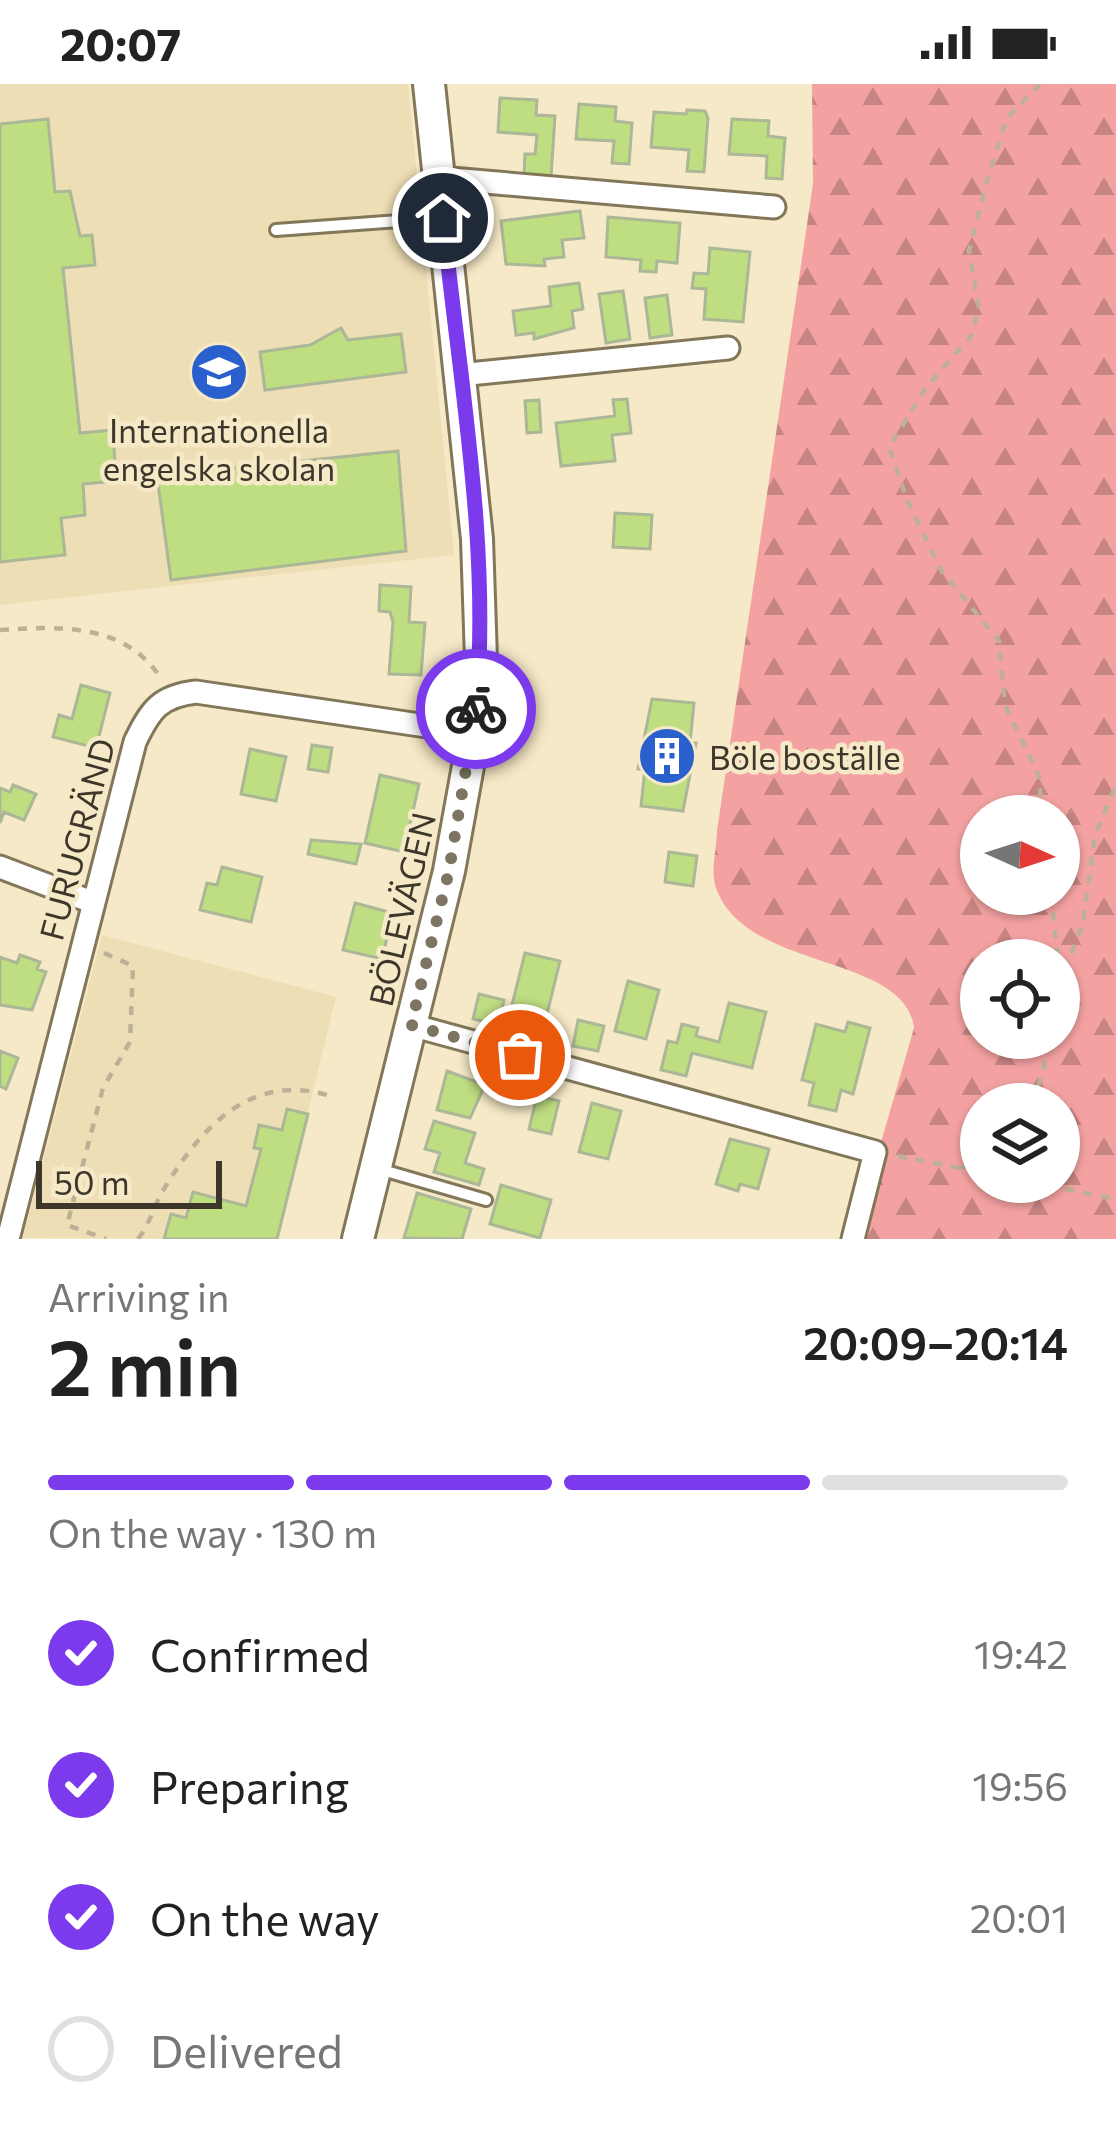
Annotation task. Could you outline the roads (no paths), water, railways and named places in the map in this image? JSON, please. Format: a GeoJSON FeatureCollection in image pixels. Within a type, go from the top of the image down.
{"type":"FeatureCollection","features":[{"type":"Feature","properties":{"kind":"street","name":"BÖLEVÄGEN"},"geometry":{"type":"LineString","coordinates":[[358,1239],[449,871],[474,733],[481,659],[476,539],[429,84]]}},
{"type":"Feature","properties":{"kind":"street"},"geometry":{"type":"LineString","coordinates":[[439,178],[774,207]]}},
{"type":"Feature","properties":{"kind":"street"},"geometry":{"type":"LineString","coordinates":[[459,375],[728,348]]}},
{"type":"Feature","properties":{"kind":"street","name":"FURUGRÄND"},"geometry":{"type":"LineString","coordinates":[[8,1239],[92,902],[135,742],[150,709],[172,695],[196,692],[474,733]]}},
{"type":"Feature","properties":{"kind":"street"},"geometry":{"type":"LineString","coordinates":[[0,867],[92,902]]}},
{"type":"Feature","properties":{"kind":"street"},"geometry":{"type":"LineString","coordinates":[[411,1025],[875,1152],[853,1239]]}},
{"type":"Feature","properties":{"kind":"lane"},"geometry":{"type":"LineString","coordinates":[[276,230],[443,218]]}},
{"type":"Feature","properties":{"kind":"lane"},"geometry":{"type":"LineString","coordinates":[[376,1168],[486,1200]]}},
{"type":"Feature","properties":{"kind":"place","name":"Internationella engelska skolan"},"geometry":{"type":"Point","coordinates":[219,372]}},
{"type":"Feature","properties":{"kind":"place","name":"Böle boställe"},"geometry":{"type":"Point","coordinates":[667,756]}}]}
